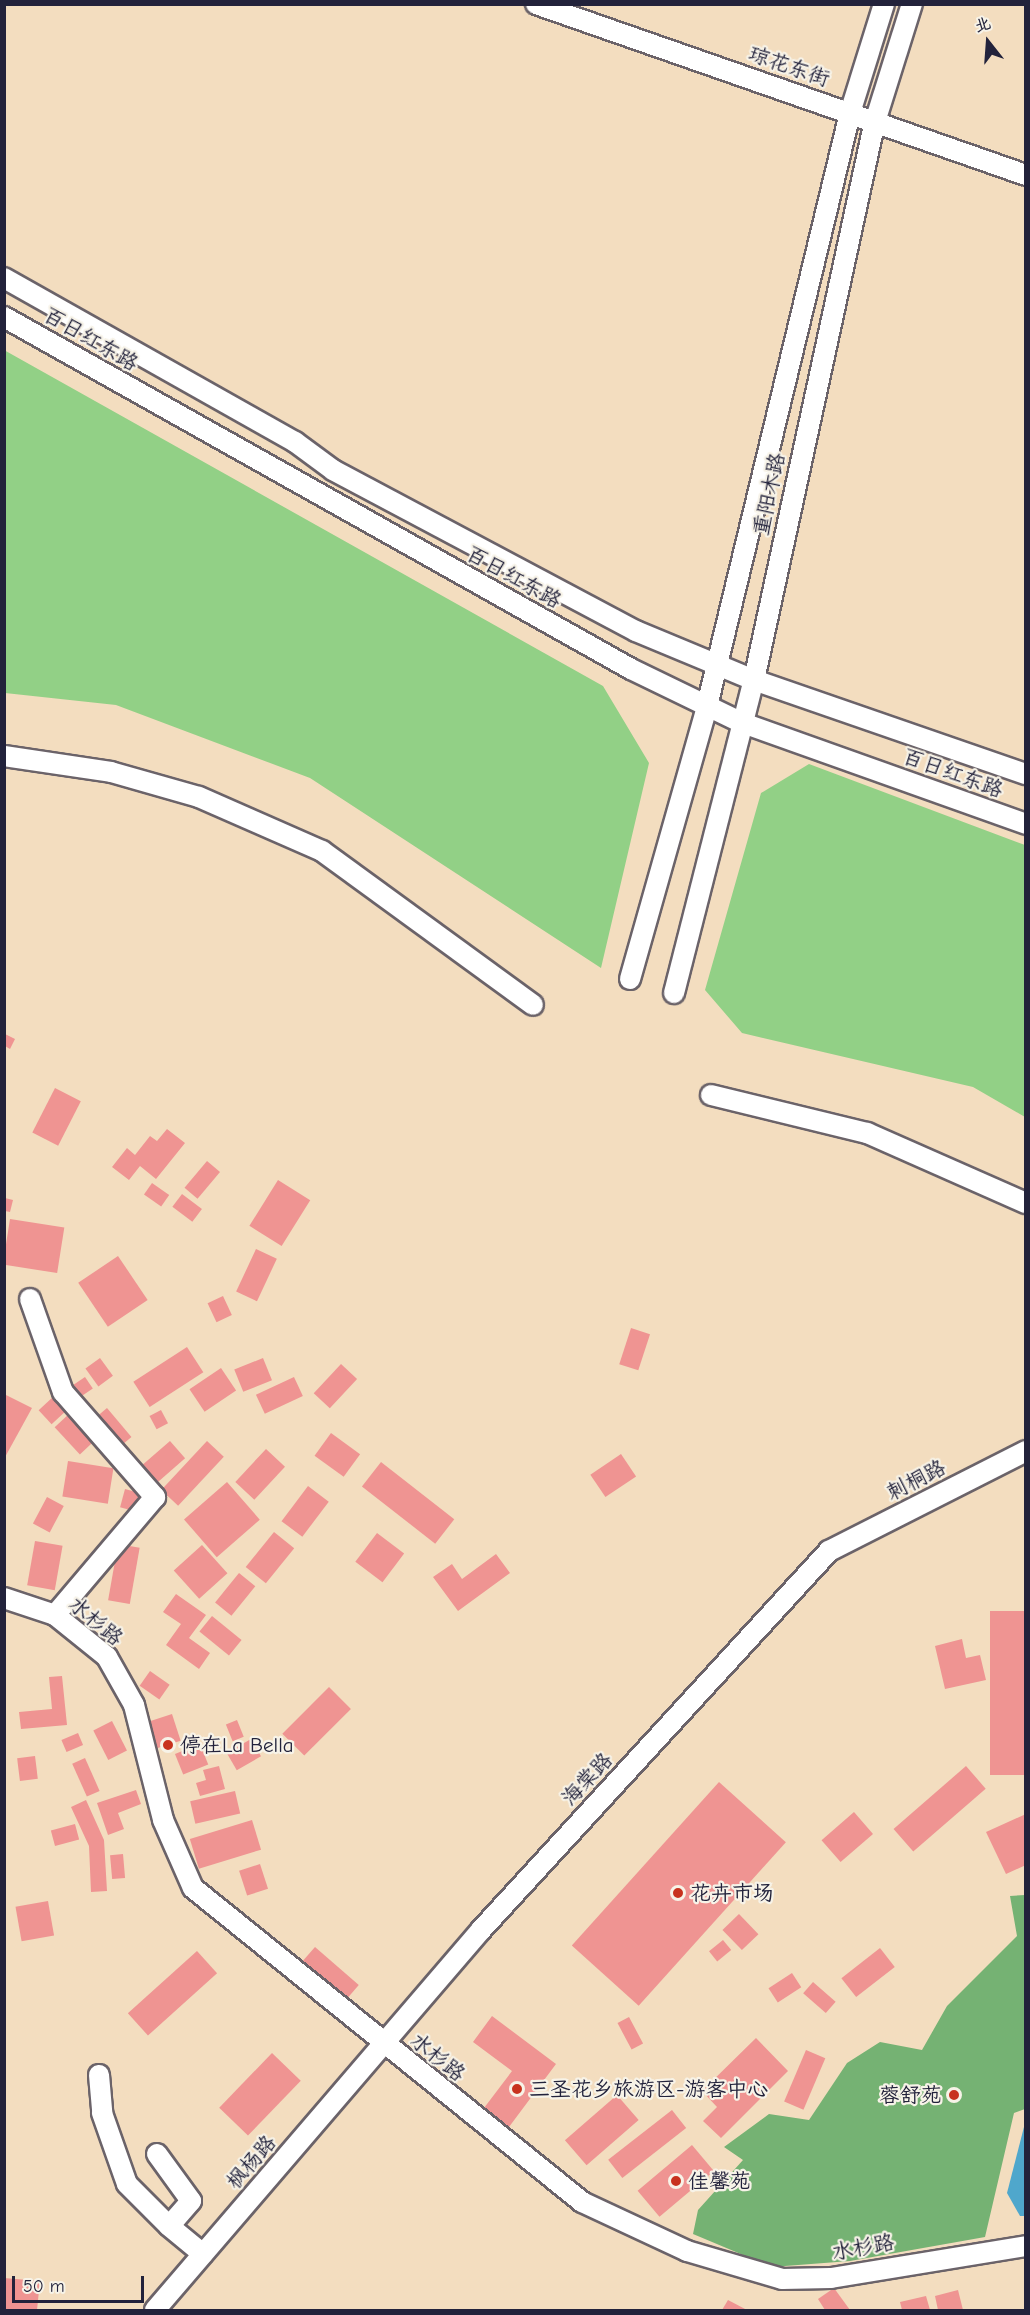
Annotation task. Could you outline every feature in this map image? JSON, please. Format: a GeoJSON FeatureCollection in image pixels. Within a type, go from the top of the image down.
{"type":"FeatureCollection","features":[{"type":"Feature","properties":{"kind":"street","name":"琼花东街"},"geometry":{"type":"LineString","coordinates":[[536,4],[850,112],[874,125],[1026,175]]}},
{"type":"Feature","properties":{"kind":"street","name":"重阳木路"},"geometry":{"type":"LineString","coordinates":[[630,979],[708,706],[850,112],[884,4]]}},
{"type":"Feature","properties":{"kind":"street","name":"重阳木路"},"geometry":{"type":"LineString","coordinates":[[674,993],[740,722],[754,680],[874,125],[912,4]]}},
{"type":"Feature","properties":{"kind":"street","name":"百日红东路"},"geometry":{"type":"LineString","coordinates":[[4,278],[295,442],[333,470],[636,631],[754,680],[1026,774]]}},
{"type":"Feature","properties":{"kind":"street","name":"百日红东路"},"geometry":{"type":"LineString","coordinates":[[4,317],[631,669],[740,722],[1026,824]]}},
{"type":"Feature","properties":{"kind":"street"},"geometry":{"type":"LineString","coordinates":[[4,756],[111,772],[199,797],[322,851],[533,1005]]}},
{"type":"Feature","properties":{"kind":"street"},"geometry":{"type":"LineString","coordinates":[[711,1095],[867,1133],[1026,1203]]}},
{"type":"Feature","properties":{"kind":"street"},"geometry":{"type":"LineString","coordinates":[[30,1299],[63,1392],[155,1497],[55,1615]]}},
{"type":"Feature","properties":{"kind":"street","name":"刺桐路"},"geometry":{"type":"LineString","coordinates":[[829,1551],[1026,1451]]}},
{"type":"Feature","properties":{"kind":"street","name":"海棠路"},"geometry":{"type":"LineString","coordinates":[[384,2044],[481,1930],[829,1551]]}},
{"type":"Feature","properties":{"kind":"street","name":"水杉路"},"geometry":{"type":"LineString","coordinates":[[4,1598],[55,1615],[107,1657],[134,1705],[163,1820],[193,1888],[582,2202],[687,2251],[782,2279],[831,2278],[1026,2246]]}},
{"type":"Feature","properties":{"kind":"street","name":"枫杨路"},"geometry":{"type":"LineString","coordinates":[[155,2310],[384,2044]]}},
{"type":"Feature","properties":{"kind":"street"},"geometry":{"type":"LineString","coordinates":[[99,2075],[102,2113],[127,2184],[169,2226],[203,2254]]}},
{"type":"Feature","properties":{"kind":"street"},"geometry":{"type":"LineString","coordinates":[[157,2154],[190,2201],[169,2226]]}},
{"type":"Feature","properties":{"kind":"green space"},"geometry":{"type":"Polygon","coordinates":[[[4,350],[603,686],[649,763],[601,968],[310,778],[116,705],[5,693],[4,350]]]}},
{"type":"Feature","properties":{"kind":"green space"},"geometry":{"type":"Polygon","coordinates":[[[809,764],[1025,845],[1025,1117],[973,1087],[742,1033],[705,990],[761,793],[809,764]]]}},
{"type":"Feature","properties":{"kind":"green space"},"geometry":{"type":"Polygon","coordinates":[[[1025,1895],[1025,2109],[1014,2113],[985,2237],[850,2261],[772,2267],[693,2234],[698,2210],[743,2160],[724,2147],[769,2114],[809,2120],[847,2063],[880,2042],[922,2050],[947,2006],[1017,1936],[1010,1896],[1025,1895]]]}},
{"type":"Feature","properties":{"kind":"water"},"geometry":{"type":"Polygon","coordinates":[[[1025,2123],[1025,2216],[1020,2216],[1007,2193],[1025,2123]]]}},
{"type":"Feature","properties":{"kind":"building"},"geometry":{"type":"Polygon","coordinates":[[[5,1034],[15,1039],[10,1049],[5,1046],[5,1034]]]}},
{"type":"Feature","properties":{"kind":"building"},"geometry":{"type":"Polygon","coordinates":[[[55,1088],[81,1101],[58,1146],[32,1133],[55,1088]]]}},
{"type":"Feature","properties":{"kind":"building"},"geometry":{"type":"Polygon","coordinates":[[[167,1129],[185,1143],[156,1179],[140,1166],[129,1180],[112,1167],[127,1148],[135,1155],[150,1136],[157,1141],[167,1129]]]}},
{"type":"Feature","properties":{"kind":"building"},"geometry":{"type":"Polygon","coordinates":[[[207,1161],[220,1172],[198,1199],[185,1188],[207,1161]]]}},
{"type":"Feature","properties":{"kind":"building"},"geometry":{"type":"Polygon","coordinates":[[[278,1180],[310,1200],[282,1246],[249,1226],[278,1180]]]}},
{"type":"Feature","properties":{"kind":"building"},"geometry":{"type":"Polygon","coordinates":[[[152,1183],[169,1195],[161,1207],[144,1194],[152,1183]]]}},
{"type":"Feature","properties":{"kind":"building"},"geometry":{"type":"Polygon","coordinates":[[[182,1194],[202,1209],[192,1222],[172,1207],[182,1194]]]}},
{"type":"Feature","properties":{"kind":"building"},"geometry":{"type":"Polygon","coordinates":[[[5,1198],[13,1200],[10,1212],[5,1211],[5,1198]]]}},
{"type":"Feature","properties":{"kind":"building"},"geometry":{"type":"Polygon","coordinates":[[[10,1219],[64,1228],[57,1273],[4,1265],[10,1219]]]}},
{"type":"Feature","properties":{"kind":"building"},"geometry":{"type":"Polygon","coordinates":[[[256,1249],[277,1259],[257,1301],[236,1292],[256,1249]]]}},
{"type":"Feature","properties":{"kind":"building"},"geometry":{"type":"Polygon","coordinates":[[[118,1256],[148,1300],[108,1327],[78,1283],[118,1256]]]}},
{"type":"Feature","properties":{"kind":"building"},"geometry":{"type":"Polygon","coordinates":[[[223,1296],[232,1315],[216,1322],[208,1303],[223,1296]]]}},
{"type":"Feature","properties":{"kind":"building"},"geometry":{"type":"Polygon","coordinates":[[[631,1328],[650,1334],[638,1370],[619,1364],[631,1328]]]}},
{"type":"Feature","properties":{"kind":"building"},"geometry":{"type":"Polygon","coordinates":[[[187,1347],[203,1372],[150,1407],[133,1382],[187,1347]]]}},
{"type":"Feature","properties":{"kind":"building"},"geometry":{"type":"Polygon","coordinates":[[[100,1358],[113,1376],[98,1386],[85,1369],[100,1358]]]}},
{"type":"Feature","properties":{"kind":"building"},"geometry":{"type":"Polygon","coordinates":[[[263,1358],[272,1380],[243,1392],[234,1370],[263,1358]]]}},
{"type":"Feature","properties":{"kind":"building"},"geometry":{"type":"Polygon","coordinates":[[[341,1364],[357,1379],[330,1408],[314,1393],[341,1364]]]}},
{"type":"Feature","properties":{"kind":"building"},"geometry":{"type":"Polygon","coordinates":[[[221,1368],[236,1390],[205,1412],[189,1389],[221,1368]]]}},
{"type":"Feature","properties":{"kind":"building"},"geometry":{"type":"Polygon","coordinates":[[[85,1377],[93,1389],[75,1400],[68,1389],[85,1377]]]}},
{"type":"Feature","properties":{"kind":"building"},"geometry":{"type":"Polygon","coordinates":[[[294,1377],[303,1396],[265,1414],[256,1395],[294,1377]]]}},
{"type":"Feature","properties":{"kind":"building"},"geometry":{"type":"Polygon","coordinates":[[[4,1394],[32,1408],[4,1459],[4,1394]]]}},
{"type":"Feature","properties":{"kind":"building"},"geometry":{"type":"Polygon","coordinates":[[[54,1396],[67,1410],[52,1424],[39,1410],[54,1396]]]}},
{"type":"Feature","properties":{"kind":"building"},"geometry":{"type":"Polygon","coordinates":[[[107,1408],[131,1437],[117,1449],[92,1420],[107,1408]]]}},
{"type":"Feature","properties":{"kind":"building"},"geometry":{"type":"Polygon","coordinates":[[[161,1410],[168,1423],[157,1429],[150,1416],[161,1410]]]}},
{"type":"Feature","properties":{"kind":"building"},"geometry":{"type":"Polygon","coordinates":[[[70,1413],[95,1440],[80,1454],[55,1427],[70,1413]]]}},
{"type":"Feature","properties":{"kind":"building"},"geometry":{"type":"Polygon","coordinates":[[[331,1433],[360,1454],[344,1477],[315,1456],[331,1433]]]}},
{"type":"Feature","properties":{"kind":"building"},"geometry":{"type":"Polygon","coordinates":[[[170,1441],[185,1458],[156,1484],[141,1467],[170,1441]]]}},
{"type":"Feature","properties":{"kind":"building"},"geometry":{"type":"Polygon","coordinates":[[[207,1441],[224,1457],[178,1506],[161,1490],[207,1441]]]}},
{"type":"Feature","properties":{"kind":"building"},"geometry":{"type":"Polygon","coordinates":[[[266,1449],[285,1467],[254,1500],[235,1482],[266,1449]]]}},
{"type":"Feature","properties":{"kind":"building"},"geometry":{"type":"Polygon","coordinates":[[[621,1454],[636,1476],[605,1497],[590,1475],[621,1454]]]}},
{"type":"Feature","properties":{"kind":"building"},"geometry":{"type":"Polygon","coordinates":[[[68,1461],[113,1468],[108,1504],[62,1497],[68,1461]]]}},
{"type":"Feature","properties":{"kind":"building"},"geometry":{"type":"Polygon","coordinates":[[[381,1462],[454,1519],[435,1544],[362,1486],[381,1462]]]}},
{"type":"Feature","properties":{"kind":"building"},"geometry":{"type":"Polygon","coordinates":[[[227,1482],[260,1520],[217,1557],[184,1519],[227,1482]]]}},
{"type":"Feature","properties":{"kind":"building"},"geometry":{"type":"Polygon","coordinates":[[[308,1486],[329,1502],[302,1537],[282,1521],[308,1486]]]}},
{"type":"Feature","properties":{"kind":"building"},"geometry":{"type":"Polygon","coordinates":[[[125,1489],[144,1494],[139,1513],[120,1507],[125,1489]]]}},
{"type":"Feature","properties":{"kind":"building"},"geometry":{"type":"Polygon","coordinates":[[[47,1497],[64,1506],[50,1532],[33,1523],[47,1497]]]}},
{"type":"Feature","properties":{"kind":"building"},"geometry":{"type":"Polygon","coordinates":[[[274,1532],[294,1548],[266,1583],[246,1567],[274,1532]]]}},
{"type":"Feature","properties":{"kind":"building"},"geometry":{"type":"Polygon","coordinates":[[[377,1533],[404,1553],[382,1582],[355,1562],[377,1533]]]}},
{"type":"Feature","properties":{"kind":"building"},"geometry":{"type":"Polygon","coordinates":[[[35,1541],[63,1546],[55,1590],[27,1585],[35,1541]]]}},
{"type":"Feature","properties":{"kind":"building"},"geometry":{"type":"Polygon","coordinates":[[[118,1544],[140,1548],[130,1604],[108,1600],[118,1544]]]}},
{"type":"Feature","properties":{"kind":"building"},"geometry":{"type":"Polygon","coordinates":[[[202,1545],[227,1573],[199,1599],[174,1570],[202,1545]]]}},
{"type":"Feature","properties":{"kind":"building"},"geometry":{"type":"Polygon","coordinates":[[[496,1554],[510,1573],[458,1611],[433,1577],[452,1564],[462,1579],[496,1554]]]}},
{"type":"Feature","properties":{"kind":"building"},"geometry":{"type":"Polygon","coordinates":[[[239,1573],[255,1586],[231,1616],[215,1603],[239,1573]]]}},
{"type":"Feature","properties":{"kind":"building"},"geometry":{"type":"Polygon","coordinates":[[[176,1594],[206,1615],[189,1638],[210,1653],[199,1669],[166,1645],[181,1624],[163,1612],[176,1594]]]}},
{"type":"Feature","properties":{"kind":"building"},"geometry":{"type":"Polygon","coordinates":[[[990,1611],[1026,1611],[1026,1775],[990,1775],[990,1611]]]}},
{"type":"Feature","properties":{"kind":"building"},"geometry":{"type":"Polygon","coordinates":[[[212,1616],[242,1640],[229,1655],[199,1632],[212,1616]]]}},
{"type":"Feature","properties":{"kind":"building"},"geometry":{"type":"Polygon","coordinates":[[[962,1639],[966,1658],[980,1655],[986,1680],[945,1689],[935,1646],[962,1639]]]}},
{"type":"Feature","properties":{"kind":"building"},"geometry":{"type":"Polygon","coordinates":[[[150,1671],[170,1685],[159,1700],[140,1686],[150,1671]]]}},
{"type":"Feature","properties":{"kind":"building"},"geometry":{"type":"Polygon","coordinates":[[[62,1676],[67,1725],[21,1729],[19,1712],[52,1709],[49,1677],[62,1676]]]}},
{"type":"Feature","properties":{"kind":"building"},"geometry":{"type":"Polygon","coordinates":[[[329,1687],[351,1709],[304,1756],[282,1734],[329,1687]]]}},
{"type":"Feature","properties":{"kind":"building"},"geometry":{"type":"Polygon","coordinates":[[[172,1714],[181,1741],[153,1750],[144,1723],[172,1714]]]}},
{"type":"Feature","properties":{"kind":"building"},"geometry":{"type":"Polygon","coordinates":[[[237,1720],[244,1737],[233,1741],[226,1724],[237,1720]]]}},
{"type":"Feature","properties":{"kind":"building"},"geometry":{"type":"Polygon","coordinates":[[[112,1721],[127,1750],[108,1760],[93,1731],[112,1721]]]}},
{"type":"Feature","properties":{"kind":"building"},"geometry":{"type":"Polygon","coordinates":[[[78,1733],[83,1745],[67,1752],[61,1740],[78,1733]]]}},
{"type":"Feature","properties":{"kind":"building"},"geometry":{"type":"Polygon","coordinates":[[[251,1739],[261,1756],[237,1770],[227,1753],[251,1739]]]}},
{"type":"Feature","properties":{"kind":"building"},"geometry":{"type":"Polygon","coordinates":[[[200,1744],[208,1764],[183,1775],[175,1754],[200,1744]]]}},
{"type":"Feature","properties":{"kind":"building"},"geometry":{"type":"Polygon","coordinates":[[[35,1756],[38,1779],[20,1781],[17,1758],[35,1756]]]}},
{"type":"Feature","properties":{"kind":"building"},"geometry":{"type":"Polygon","coordinates":[[[85,1758],[100,1791],[87,1797],[72,1764],[85,1758]]]}},
{"type":"Feature","properties":{"kind":"building"},"geometry":{"type":"Polygon","coordinates":[[[219,1766],[225,1789],[200,1796],[196,1783],[206,1780],[203,1770],[219,1766]]]}},
{"type":"Feature","properties":{"kind":"building"},"geometry":{"type":"Polygon","coordinates":[[[966,1766],[986,1789],[913,1852],[894,1829],[966,1766]]]}},
{"type":"Feature","properties":{"kind":"building","name":"花卉市场"},"geometry":{"type":"Polygon","coordinates":[[[719,1782],[786,1842],[639,2006],[572,1945],[719,1782]]]}},
{"type":"Feature","properties":{"kind":"building"},"geometry":{"type":"Polygon","coordinates":[[[136,1790],[141,1804],[118,1813],[124,1829],[108,1835],[97,1803],[136,1790]]]}},
{"type":"Feature","properties":{"kind":"building"},"geometry":{"type":"Polygon","coordinates":[[[235,1791],[240,1813],[195,1824],[190,1801],[235,1791]]]}},
{"type":"Feature","properties":{"kind":"building"},"geometry":{"type":"Polygon","coordinates":[[[86,1800],[104,1840],[107,1891],[91,1892],[89,1846],[71,1807],[86,1800]]]}},
{"type":"Feature","properties":{"kind":"building"},"geometry":{"type":"Polygon","coordinates":[[[854,1812],[873,1834],[841,1862],[822,1840],[854,1812]]]}},
{"type":"Feature","properties":{"kind":"building"},"geometry":{"type":"Polygon","coordinates":[[[1026,1814],[1026,1865],[1006,1874],[986,1832],[1026,1814]]]}},
{"type":"Feature","properties":{"kind":"building"},"geometry":{"type":"Polygon","coordinates":[[[252,1820],[261,1850],[199,1869],[190,1839],[252,1820]]]}},
{"type":"Feature","properties":{"kind":"building"},"geometry":{"type":"Polygon","coordinates":[[[75,1824],[79,1839],[55,1846],[51,1830],[75,1824]]]}},
{"type":"Feature","properties":{"kind":"building"},"geometry":{"type":"Polygon","coordinates":[[[123,1854],[125,1878],[112,1879],[110,1855],[123,1854]]]}},
{"type":"Feature","properties":{"kind":"building"},"geometry":{"type":"Polygon","coordinates":[[[260,1864],[268,1889],[247,1896],[239,1871],[260,1864]]]}},
{"type":"Feature","properties":{"kind":"building"},"geometry":{"type":"Polygon","coordinates":[[[48,1901],[54,1935],[22,1941],[16,1907],[48,1901]]]}},
{"type":"Feature","properties":{"kind":"building"},"geometry":{"type":"Polygon","coordinates":[[[739,1914],[758,1934],[742,1950],[722,1930],[739,1914]]]}},
{"type":"Feature","properties":{"kind":"building"},"geometry":{"type":"Polygon","coordinates":[[[723,1940],[731,1950],[717,1961],[709,1951],[723,1940]]]}},
{"type":"Feature","properties":{"kind":"building"},"geometry":{"type":"Polygon","coordinates":[[[315,1947],[359,1985],[345,2001],[301,1963],[315,1947]]]}},
{"type":"Feature","properties":{"kind":"building"},"geometry":{"type":"Polygon","coordinates":[[[880,1948],[895,1967],[856,1997],[841,1978],[880,1948]]]}},
{"type":"Feature","properties":{"kind":"building"},"geometry":{"type":"Polygon","coordinates":[[[197,1951],[217,1973],[148,2036],[128,2013],[197,1951]]]}},
{"type":"Feature","properties":{"kind":"building"},"geometry":{"type":"Polygon","coordinates":[[[792,1973],[801,1987],[778,2003],[769,1988],[792,1973]]]}},
{"type":"Feature","properties":{"kind":"building"},"geometry":{"type":"Polygon","coordinates":[[[813,1982],[836,2002],[826,2013],[803,1993],[813,1982]]]}},
{"type":"Feature","properties":{"kind":"building","name":"三圣花乡旅游区-游客中心"},"geometry":{"type":"Polygon","coordinates":[[[492,2016],[556,2064],[509,2127],[484,2108],[512,2071],[473,2042],[492,2016]]]}},
{"type":"Feature","properties":{"kind":"building"},"geometry":{"type":"Polygon","coordinates":[[[629,2017],[643,2043],[632,2050],[618,2023],[629,2017]]]}},
{"type":"Feature","properties":{"kind":"building"},"geometry":{"type":"Polygon","coordinates":[[[756,2038],[788,2071],[721,2138],[703,2121],[717,2107],[702,2091],[756,2038]]]}},
{"type":"Feature","properties":{"kind":"building"},"geometry":{"type":"Polygon","coordinates":[[[806,2050],[825,2058],[803,2110],[784,2102],[806,2050]]]}},
{"type":"Feature","properties":{"kind":"building"},"geometry":{"type":"Polygon","coordinates":[[[272,2053],[301,2081],[248,2135],[219,2108],[272,2053]]]}},
{"type":"Feature","properties":{"kind":"building"},"geometry":{"type":"Polygon","coordinates":[[[617,2095],[639,2120],[587,2165],[565,2140],[617,2095]]]}},
{"type":"Feature","properties":{"kind":"building"},"geometry":{"type":"Polygon","coordinates":[[[672,2110],[686,2128],[622,2178],[608,2160],[672,2110]]]}},
{"type":"Feature","properties":{"kind":"building","name":"佳馨苑"},"geometry":{"type":"Polygon","coordinates":[[[692,2145],[714,2171],[659,2217],[638,2191],[692,2145]]]}},
{"type":"Feature","properties":{"kind":"building"},"geometry":{"type":"Polygon","coordinates":[[[4,2278],[40,2281],[37,2310],[4,2310],[4,2278]]]}},
{"type":"Feature","properties":{"kind":"building"},"geometry":{"type":"Polygon","coordinates":[[[834,2288],[850,2310],[825,2310],[818,2299],[834,2288]]]}},
{"type":"Feature","properties":{"kind":"building"},"geometry":{"type":"Polygon","coordinates":[[[958,2290],[963,2310],[938,2310],[935,2296],[958,2290]]]}},
{"type":"Feature","properties":{"kind":"building"},"geometry":{"type":"Polygon","coordinates":[[[926,2296],[930,2310],[902,2310],[900,2302],[926,2296]]]}},
{"type":"Feature","properties":{"kind":"building"},"geometry":{"type":"Polygon","coordinates":[[[728,2300],[747,2310],[722,2310],[728,2300]]]}},
{"type":"Feature","properties":{"kind":"place","name":"停在La Bella"},"geometry":{"type":"Point","coordinates":[168,1745]}},
{"type":"Feature","properties":{"kind":"place","name":"花卉市场"},"geometry":{"type":"Point","coordinates":[678,1893]}},
{"type":"Feature","properties":{"kind":"place","name":"三圣花乡旅游区-游客中心"},"geometry":{"type":"Point","coordinates":[517,2089]}},
{"type":"Feature","properties":{"kind":"place","name":"蓉舒苑"},"geometry":{"type":"Point","coordinates":[954,2095]}},
{"type":"Feature","properties":{"kind":"place","name":"佳馨苑"},"geometry":{"type":"Point","coordinates":[676,2181]}}]}
